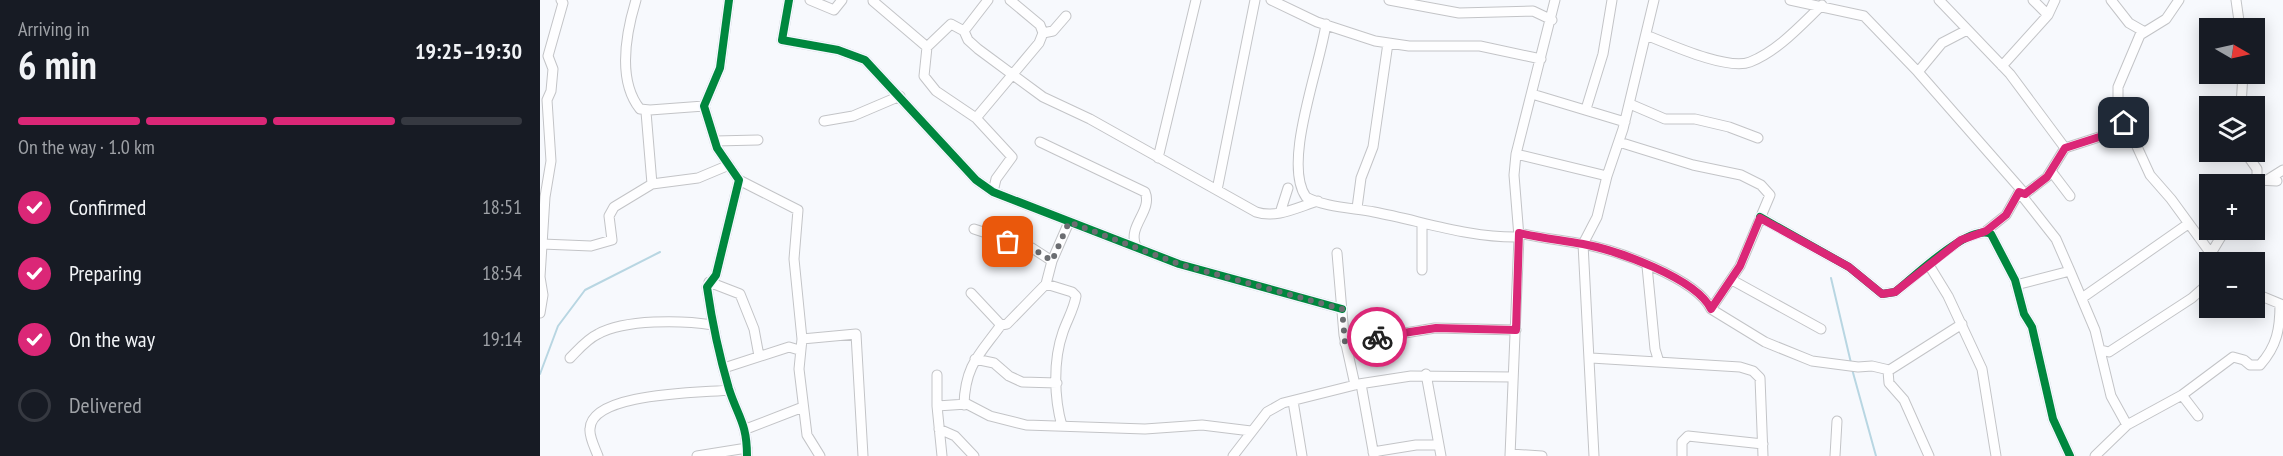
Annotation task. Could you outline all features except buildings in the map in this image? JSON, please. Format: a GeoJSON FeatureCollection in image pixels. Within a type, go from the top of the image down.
{"type":"FeatureCollection","features":[{"type":"Feature","properties":{"kind":"street"},"geometry":{"type":"LineString","coordinates":[[540,314],[543,296],[540,277],[544,176],[551,161],[547,100],[551,91],[553,69],[544,57],[563,3],[561,0]]}},
{"type":"Feature","properties":{"kind":"street"},"geometry":{"type":"LineString","coordinates":[[636,0],[627,29],[626,70],[634,102],[640,109],[650,110],[704,106]]}},
{"type":"Feature","properties":{"kind":"street"},"geometry":{"type":"LineString","coordinates":[[729,0],[720,68],[704,106],[715,141],[739,180],[798,210],[794,276],[799,295],[802,339],[800,350],[802,407],[807,435],[820,456]]}},
{"type":"Feature","properties":{"kind":"street"},"geometry":{"type":"LineString","coordinates":[[789,0],[782,40],[838,50],[865,60],[976,180],[993,192],[1179,264],[1342,309]]}},
{"type":"Feature","properties":{"kind":"street"},"geometry":{"type":"LineString","coordinates":[[810,0],[834,10],[842,0]]}},
{"type":"Feature","properties":{"kind":"street"},"geometry":{"type":"LineString","coordinates":[[964,31],[988,0]]}},
{"type":"Feature","properties":{"kind":"street"},"geometry":{"type":"LineString","coordinates":[[1010,0],[1040,25],[1043,33]]}},
{"type":"Feature","properties":{"kind":"street"},"geometry":{"type":"LineString","coordinates":[[1158,158],[1196,0]]}},
{"type":"Feature","properties":{"kind":"street"},"geometry":{"type":"LineString","coordinates":[[1217,190],[1255,0]]}},
{"type":"Feature","properties":{"kind":"street"},"geometry":{"type":"LineString","coordinates":[[1271,0],[1364,38],[1388,43],[1446,48],[1480,46],[1541,59]]}},
{"type":"Feature","properties":{"kind":"street"},"geometry":{"type":"LineString","coordinates":[[1389,0],[1411,2],[1440,11],[1480,7],[1516,14],[1533,11],[1552,20]]}},
{"type":"Feature","properties":{"kind":"street"},"geometry":{"type":"LineString","coordinates":[[1542,456],[1510,455],[1519,235],[1514,175],[1516,154],[1552,20],[1555,0]]}},
{"type":"Feature","properties":{"kind":"street"},"geometry":{"type":"LineString","coordinates":[[1586,109],[1603,54],[1612,0]]}},
{"type":"Feature","properties":{"kind":"street"},"geometry":{"type":"LineString","coordinates":[[1594,456],[1591,358],[1583,244],[1597,217],[1607,176],[1625,122],[1654,0]]}},
{"type":"Feature","properties":{"kind":"street"},"geometry":{"type":"LineString","coordinates":[[1790,0],[1822,5],[1864,16],[1918,72],[2022,193],[2055,238],[2070,271],[2101,350],[2111,396],[2127,425]]}},
{"type":"Feature","properties":{"kind":"street"},"geometry":{"type":"LineString","coordinates":[[1940,0],[2002,66],[2065,148]]}},
{"type":"Feature","properties":{"kind":"street"},"geometry":{"type":"LineString","coordinates":[[2033,0],[2048,15]]}},
{"type":"Feature","properties":{"kind":"street"},"geometry":{"type":"LineString","coordinates":[[2002,66],[2048,15],[2055,0]]}},
{"type":"Feature","properties":{"kind":"street"},"geometry":{"type":"LineString","coordinates":[[2111,0],[2129,22],[2143,31]]}},
{"type":"Feature","properties":{"kind":"street"},"geometry":{"type":"LineString","coordinates":[[2179,0],[2166,19],[2143,31],[2118,87],[2118,105],[2150,175],[2209,252]]}},
{"type":"Feature","properties":{"kind":"street"},"geometry":{"type":"LineString","coordinates":[[2236,0],[2239,18]]}},
{"type":"Feature","properties":{"kind":"street"},"geometry":{"type":"LineString","coordinates":[[873,1],[927,47]]}},
{"type":"Feature","properties":{"kind":"street"},"geometry":{"type":"LineString","coordinates":[[1646,35],[1710,60],[1722,60],[1734,64],[1749,63],[1780,44],[1822,5]]}},
{"type":"Feature","properties":{"kind":"street"},"geometry":{"type":"LineString","coordinates":[[976,118],[1013,75],[1043,33],[1053,31],[1066,16]]}},
{"type":"Feature","properties":{"kind":"street"},"geometry":{"type":"LineString","coordinates":[[993,192],[996,179],[1012,157],[976,118],[945,99],[924,76],[927,47],[951,24],[964,31],[978,49],[1043,97],[1069,108],[1256,212],[1265,215],[1280,213],[1318,201]]}},
{"type":"Feature","properties":{"kind":"street"},"geometry":{"type":"LineString","coordinates":[[1326,24],[1322,52],[1298,153],[1302,192],[1306,197],[1422,225],[1504,237],[1519,235],[1583,244],[1647,266],[1686,284],[1707,301],[1711,309],[1765,342],[1812,361],[1858,367],[1872,366],[1889,370],[1962,324]]}},
{"type":"Feature","properties":{"kind":"street"},"geometry":{"type":"LineString","coordinates":[[1918,72],[1942,43],[1967,30]]}},
{"type":"Feature","properties":{"kind":"street"},"geometry":{"type":"LineString","coordinates":[[1357,208],[1361,178],[1373,147],[1388,43]]}},
{"type":"Feature","properties":{"kind":"street"},"geometry":{"type":"LineString","coordinates":[[1532,94],[1625,122]]}},
{"type":"Feature","properties":{"kind":"street"},"geometry":{"type":"LineString","coordinates":[[824,121],[853,116],[900,96]]}},
{"type":"Feature","properties":{"kind":"street"},"geometry":{"type":"LineString","coordinates":[[1630,104],[1665,119],[1695,119],[1729,127],[1758,138]]}},
{"type":"Feature","properties":{"kind":"street"},"geometry":{"type":"LineString","coordinates":[[650,110],[646,112],[652,184]]}},
{"type":"Feature","properties":{"kind":"street"},"geometry":{"type":"LineString","coordinates":[[1760,218],[1849,267],[1882,294],[1895,292],[1961,240],[1986,231],[2006,215],[2022,193],[2047,177],[2065,148],[2127,128]]}},
{"type":"Feature","properties":{"kind":"street"},"geometry":{"type":"LineString","coordinates":[[715,141],[758,140]]}},
{"type":"Feature","properties":{"kind":"street"},"geometry":{"type":"LineString","coordinates":[[1040,142],[1145,192],[1146,203],[1132,238],[1136,246]]}},
{"type":"Feature","properties":{"kind":"street"},"geometry":{"type":"LineString","coordinates":[[1618,142],[1693,165],[1741,175],[1761,185],[1770,195],[1732,280],[1711,309]]}},
{"type":"Feature","properties":{"kind":"street"},"geometry":{"type":"LineString","coordinates":[[1516,154],[1607,176]]}},
{"type":"Feature","properties":{"kind":"street"},"geometry":{"type":"LineString","coordinates":[[2252,162],[2267,181],[2283,170]]}},
{"type":"Feature","properties":{"kind":"street"},"geometry":{"type":"LineString","coordinates":[[542,243],[591,246],[612,240],[610,211],[652,184],[698,178],[729,165]]}},
{"type":"Feature","properties":{"kind":"street"},"geometry":{"type":"LineString","coordinates":[[2051,171],[2070,196]]}},
{"type":"Feature","properties":{"kind":"street"},"geometry":{"type":"LineString","coordinates":[[697,456],[747,452],[746,429],[730,390],[712,325],[707,287],[716,275],[739,180]]}},
{"type":"Feature","properties":{"kind":"street"},"geometry":{"type":"LineString","coordinates":[[1280,213],[1288,188]]}},
{"type":"Feature","properties":{"kind":"street"},"geometry":{"type":"LineString","coordinates":[[964,405],[966,383],[975,359],[1002,325],[1007,324],[1046,284],[1052,261],[1069,222]]}},
{"type":"Feature","properties":{"kind":"street"},"geometry":{"type":"LineString","coordinates":[[2082,298],[2188,224]]}},
{"type":"Feature","properties":{"kind":"street"},"geometry":{"type":"LineString","coordinates":[[1422,225],[1422,270]]}},
{"type":"Feature","properties":{"kind":"street"},"geometry":{"type":"LineString","coordinates":[[974,229],[1032,248],[1052,261]]}},
{"type":"Feature","properties":{"kind":"street"},"geometry":{"type":"LineString","coordinates":[[1986,231],[1991,234],[2016,285],[2024,314],[2032,327],[2054,418],[2070,456]]}},
{"type":"Feature","properties":{"kind":"street"},"geometry":{"type":"LineString","coordinates":[[1337,253],[1345,343],[1358,385],[1374,454],[1416,445],[1438,445]]}},
{"type":"Feature","properties":{"kind":"street"},"geometry":{"type":"LineString","coordinates":[[1929,265],[1962,324],[1982,369],[1996,456]]}},
{"type":"Feature","properties":{"kind":"street"},"geometry":{"type":"LineString","coordinates":[[1647,266],[1655,349],[1659,362]]}},
{"type":"Feature","properties":{"kind":"street"},"geometry":{"type":"LineString","coordinates":[[2016,285],[2070,271]]}},
{"type":"Feature","properties":{"kind":"street"},"geometry":{"type":"LineString","coordinates":[[1732,280],[1821,329]]}},
{"type":"Feature","properties":{"kind":"street"},"geometry":{"type":"LineString","coordinates":[[710,282],[740,294],[754,329],[759,356]]}},
{"type":"Feature","properties":{"kind":"street"},"geometry":{"type":"LineString","coordinates":[[1046,284],[1072,292],[1076,296],[1062,334],[1057,383],[1057,403],[1062,426]]}},
{"type":"Feature","properties":{"kind":"street"},"geometry":{"type":"LineString","coordinates":[[2101,350],[2109,352],[2199,292]]}},
{"type":"Feature","properties":{"kind":"street"},"geometry":{"type":"LineString","coordinates":[[971,293],[1002,325]]}},
{"type":"Feature","properties":{"kind":"street"},"geometry":{"type":"LineString","coordinates":[[2096,456],[2127,425],[2182,395],[2233,357],[2244,360],[2250,365],[2260,365],[2272,352],[2280,329],[2282,307],[2265,298]]}},
{"type":"Feature","properties":{"kind":"street"},"geometry":{"type":"LineString","coordinates":[[570,358],[595,335],[613,327],[692,321],[712,325]]}},
{"type":"Feature","properties":{"kind":"street"},"geometry":{"type":"LineString","coordinates":[[1345,343],[1436,328],[1516,330]]}},
{"type":"Feature","properties":{"kind":"street"},"geometry":{"type":"LineString","coordinates":[[802,339],[856,334],[863,456]]}},
{"type":"Feature","properties":{"kind":"street"},"geometry":{"type":"LineString","coordinates":[[724,368],[789,347],[800,350]]}},
{"type":"Feature","properties":{"kind":"street"},"geometry":{"type":"LineString","coordinates":[[1591,358],[1740,367],[1753,371],[1760,378],[1763,456]]}},
{"type":"Feature","properties":{"kind":"street"},"geometry":{"type":"LineString","coordinates":[[975,359],[994,363],[1009,376],[1022,382],[1057,383]]}},
{"type":"Feature","properties":{"kind":"street"},"geometry":{"type":"LineString","coordinates":[[1889,370],[1889,383],[1904,400],[1929,456]]}},
{"type":"Feature","properties":{"kind":"street"},"geometry":{"type":"LineString","coordinates":[[1233,456],[1267,411],[1293,401],[1358,385],[1426,374],[1513,376]]}},
{"type":"Feature","properties":{"kind":"street"},"geometry":{"type":"LineString","coordinates":[[1426,374],[1441,456]]}},
{"type":"Feature","properties":{"kind":"street"},"geometry":{"type":"LineString","coordinates":[[937,375],[937,406],[942,456]]}},
{"type":"Feature","properties":{"kind":"street"},"geometry":{"type":"LineString","coordinates":[[598,456],[590,429],[594,417],[604,408],[621,401],[730,390]]}},
{"type":"Feature","properties":{"kind":"street"},"geometry":{"type":"LineString","coordinates":[[2182,395],[2198,416]]}},
{"type":"Feature","properties":{"kind":"street"},"geometry":{"type":"LineString","coordinates":[[1293,401],[1302,456]]}},
{"type":"Feature","properties":{"kind":"street"},"geometry":{"type":"LineString","coordinates":[[937,406],[964,405],[990,416],[1026,425],[1145,429],[1202,425],[1251,431]]}},
{"type":"Feature","properties":{"kind":"street"},"geometry":{"type":"LineString","coordinates":[[746,429],[802,407]]}},
{"type":"Feature","properties":{"kind":"street"},"geometry":{"type":"LineString","coordinates":[[1835,456],[1836,421]]}},
{"type":"Feature","properties":{"kind":"street"},"geometry":{"type":"LineString","coordinates":[[939,429],[955,436],[974,456]]}},
{"type":"Feature","properties":{"kind":"street"},"geometry":{"type":"LineString","coordinates":[[1682,456],[1682,442],[1688,436],[1763,444]]}},
{"type":"Feature","properties":{"kind":"waterway"},"geometry":{"type":"LineString","coordinates":[[540,374],[558,326],[585,290],[660,252]]}},
{"type":"Feature","properties":{"kind":"waterway"},"geometry":{"type":"LineString","coordinates":[[1831,278],[1851,363]]}},
{"type":"Feature","properties":{"kind":"waterway"},"geometry":{"type":"LineString","coordinates":[[1852,369],[1876,456]]}},
{"type":"Feature","properties":{"kind":"cycle path"},"geometry":{"type":"LineString","coordinates":[[729,0],[720,68],[704,106],[717,148],[739,180],[716,275],[707,287],[722,364],[744,428],[747,456]]}},
{"type":"Feature","properties":{"kind":"cycle path"},"geometry":{"type":"LineString","coordinates":[[789,0],[782,40],[838,50],[865,60],[976,180],[993,192],[1179,264],[1342,309]]}},
{"type":"Feature","properties":{"kind":"cycle path"},"geometry":{"type":"LineString","coordinates":[[1760,217],[1849,267],[1882,294],[1895,292],[1927,265],[1969,236],[1981,233],[1991,234],[2015,280],[2024,314],[2032,327],[2053,419],[2070,456]]}},
{"type":"Feature","properties":{"kind":"way so far"},"geometry":{"type":"LineString","coordinates":[[1008,242],[1032,248],[1052,261],[1069,222],[1111,236],[1179,264],[1201,268],[1342,309],[1345,343],[1377,337]]}},
{"type":"Feature","properties":{"kind":"route"},"geometry":{"type":"LineString","coordinates":[[1377,337],[1436,328],[1516,330],[1519,233],[1565,243],[1583,244],[1666,273],[1697,292],[1707,301],[1711,309],[1731,282],[1746,255],[1752,234],[1760,218],[1849,267],[1882,294],[1889,294],[1895,292],[1961,240],[1986,231],[2006,215],[2019,192],[2025,194],[2047,177],[2065,148],[2127,128],[2124,123]]}}]}
